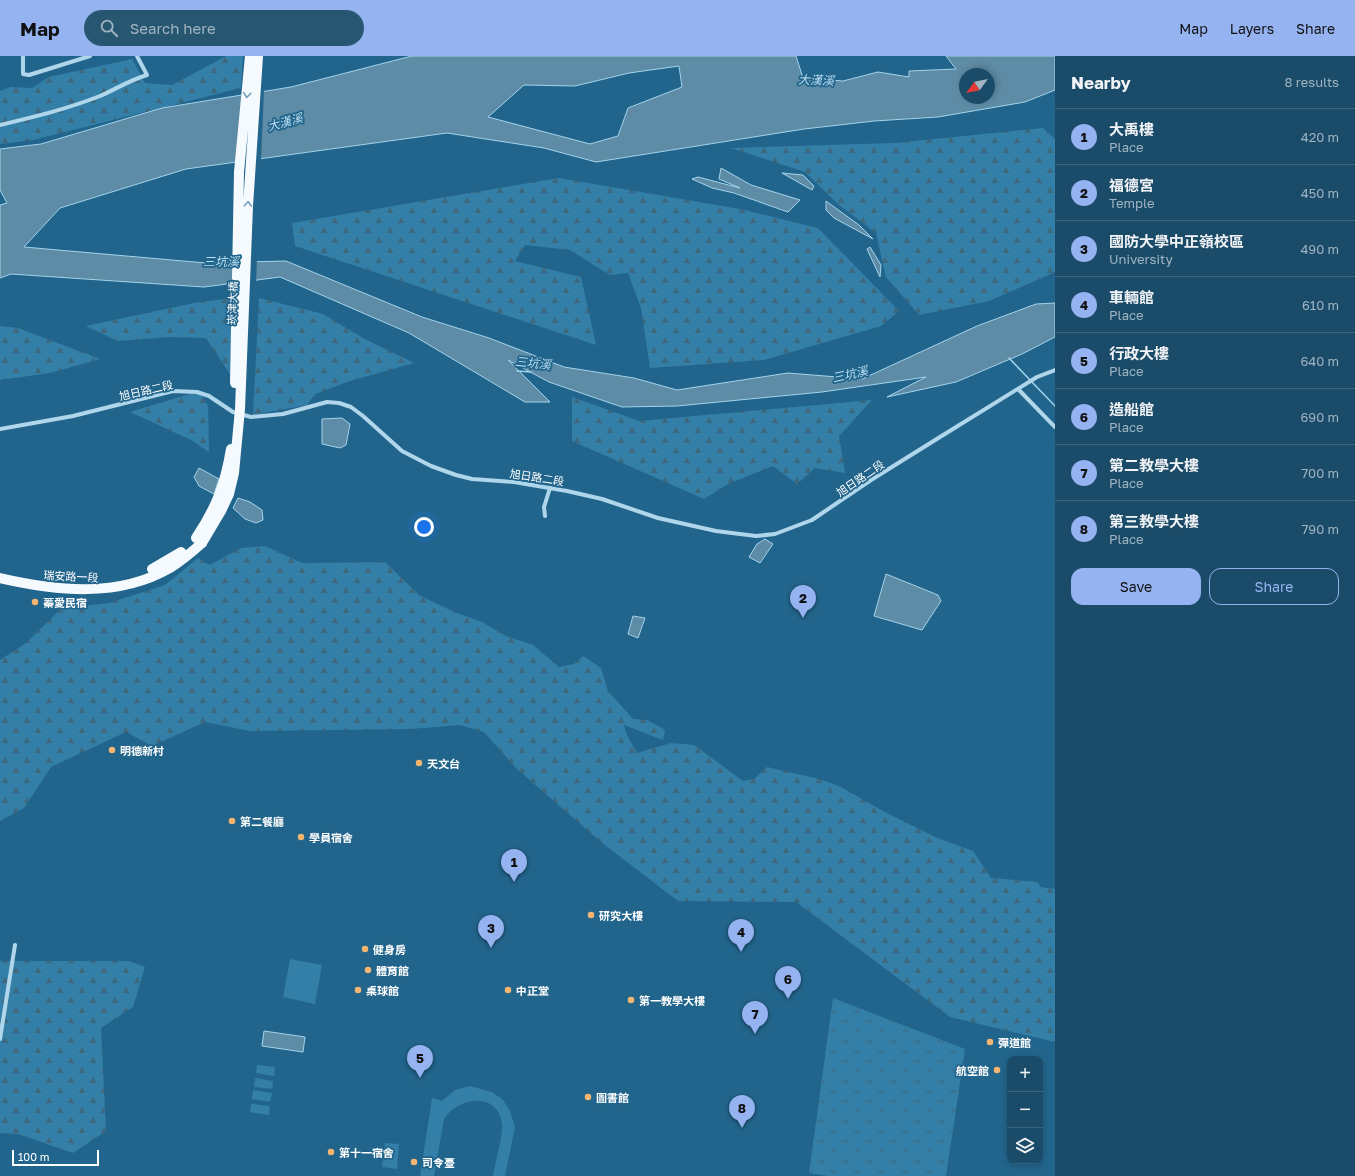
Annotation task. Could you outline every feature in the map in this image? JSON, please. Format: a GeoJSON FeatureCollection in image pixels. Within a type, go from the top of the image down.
{"type":"FeatureCollection","features":[{"type":"Feature","properties":{"kind":"main road","name":"崁津大橋"},"geometry":{"type":"LineString","coordinates":[[199,541],[216,506],[226,477],[232,441],[239,252],[239,172],[250,56]]}},
{"type":"Feature","properties":{"kind":"main road","name":"崁津大橋"},"geometry":{"type":"LineString","coordinates":[[199,541],[221,511],[229,494],[234,473],[240,409],[248,206],[258,56]]}},
{"type":"Feature","properties":{"kind":"main road","name":"瑞安路一段"},"geometry":{"type":"LineString","coordinates":[[0,571],[43,581],[74,584],[117,582],[164,563],[189,545],[199,541]]}},
{"type":"Feature","properties":{"kind":"main road","name":"瑞安路一段"},"geometry":{"type":"LineString","coordinates":[[0,578],[45,587],[94,590],[109,589],[144,580],[171,568],[199,541]]}},
{"type":"Feature","properties":{"kind":"street"},"geometry":{"type":"LineString","coordinates":[[23,56],[23,74],[29,75],[90,56]]}},
{"type":"Feature","properties":{"kind":"street"},"geometry":{"type":"LineString","coordinates":[[0,125],[55,112],[99,96],[132,80],[147,75],[137,56]]}},
{"type":"Feature","properties":{"kind":"street","name":"旭日路二段"},"geometry":{"type":"LineString","coordinates":[[0,429],[73,416],[173,391],[197,392],[208,396],[233,412],[252,417],[276,415],[326,402],[351,407],[402,451],[431,466],[472,479],[514,482],[583,494],[639,512],[716,531],[750,535],[776,534],[812,520],[871,480],[1020,389],[1037,377],[1055,370]]}},
{"type":"Feature","properties":{"kind":"street"},"geometry":{"type":"LineString","coordinates":[[1020,389],[1055,427]]}},
{"type":"Feature","properties":{"kind":"street"},"geometry":{"type":"LineString","coordinates":[[545,516],[544,507],[550,488]]}},
{"type":"Feature","properties":{"kind":"street"},"geometry":{"type":"LineString","coordinates":[[0,1040],[15,945]]}},
{"type":"Feature","properties":{"kind":"green space"},"geometry":{"type":"Polygon","coordinates":[[[226,56],[243,56],[241,88],[33,140],[0,144],[0,91],[11,87],[32,88],[49,77],[132,59],[145,83],[172,85],[226,56]]]}},
{"type":"Feature","properties":{"kind":"green space"},"geometry":{"type":"Polygon","coordinates":[[[1043,128],[1055,139],[1055,272],[989,301],[919,315],[886,277],[876,233],[838,204],[805,172],[731,148],[895,143],[1043,128]]]}},
{"type":"Feature","properties":{"kind":"green space"},"geometry":{"type":"Polygon","coordinates":[[[559,178],[745,210],[818,228],[899,311],[881,326],[764,360],[650,368],[641,308],[628,273],[610,275],[570,250],[525,245],[515,261],[581,277],[596,345],[295,246],[292,223],[559,178]]]}},
{"type":"Feature","properties":{"kind":"green space"},"geometry":{"type":"Polygon","coordinates":[[[232,298],[230,374],[206,338],[170,337],[117,341],[86,326],[194,303],[232,298]]]}},
{"type":"Feature","properties":{"kind":"green space"},"geometry":{"type":"Polygon","coordinates":[[[259,298],[323,314],[363,338],[414,363],[350,381],[315,394],[307,405],[253,415],[259,298]]]}},
{"type":"Feature","properties":{"kind":"green space"},"geometry":{"type":"Polygon","coordinates":[[[0,326],[18,328],[100,359],[50,373],[0,380],[0,326]]]}},
{"type":"Feature","properties":{"kind":"green space"},"geometry":{"type":"Polygon","coordinates":[[[193,393],[202,396],[208,405],[209,452],[191,440],[130,412],[193,393]]]}},
{"type":"Feature","properties":{"kind":"green space"},"geometry":{"type":"Polygon","coordinates":[[[572,397],[639,421],[872,400],[839,436],[845,473],[815,468],[797,484],[773,466],[728,484],[704,499],[572,441],[572,397]]]}},
{"type":"Feature","properties":{"kind":"green space"},"geometry":{"type":"Polygon","coordinates":[[[265,546],[302,563],[385,562],[419,595],[454,612],[482,622],[506,636],[533,645],[559,667],[574,664],[583,656],[601,668],[608,691],[633,719],[647,720],[665,730],[663,740],[624,725],[626,733],[637,753],[671,743],[694,745],[743,781],[754,779],[767,767],[819,779],[841,787],[883,811],[935,837],[973,851],[991,878],[1038,882],[1040,887],[1055,889],[1055,1042],[950,1017],[796,902],[678,901],[601,842],[517,769],[484,732],[460,725],[410,729],[250,731],[205,722],[152,746],[126,732],[51,767],[24,808],[0,821],[0,660],[26,643],[62,608],[109,603],[165,585],[198,558],[210,565],[241,548],[265,546]]]}},
{"type":"Feature","properties":{"kind":"green space"},"geometry":{"type":"Polygon","coordinates":[[[290,959],[322,965],[315,1004],[283,997],[290,959]]]}},
{"type":"Feature","properties":{"kind":"green space"},"geometry":{"type":"Polygon","coordinates":[[[0,961],[129,961],[145,967],[133,1007],[101,1028],[106,1131],[73,1153],[18,1134],[0,1133],[0,961]]]}},
{"type":"Feature","properties":{"kind":"green space"},"geometry":{"type":"Polygon","coordinates":[[[833,998],[965,1049],[946,1176],[828,1176],[809,1173],[833,998]]]}},
{"type":"Feature","properties":{"kind":"green space"},"geometry":{"type":"Polygon","coordinates":[[[257,1065],[275,1067],[274,1076],[256,1073],[257,1065]]]}},
{"type":"Feature","properties":{"kind":"green space"},"geometry":{"type":"Polygon","coordinates":[[[255,1078],[273,1081],[272,1089],[254,1087],[255,1078]]]}},
{"type":"Feature","properties":{"kind":"green space"},"geometry":{"type":"Polygon","coordinates":[[[470,1086],[492,1092],[503,1100],[510,1111],[515,1127],[505,1176],[493,1176],[502,1129],[499,1113],[493,1106],[486,1102],[477,1101],[467,1102],[458,1106],[444,1119],[434,1176],[420,1176],[432,1098],[442,1101],[455,1090],[470,1086]]]}},
{"type":"Feature","properties":{"kind":"green space"},"geometry":{"type":"Polygon","coordinates":[[[253,1090],[272,1093],[270,1102],[252,1099],[253,1090]]]}},
{"type":"Feature","properties":{"kind":"green space"},"geometry":{"type":"Polygon","coordinates":[[[251,1104],[270,1106],[269,1115],[250,1112],[251,1104]]]}},
{"type":"Feature","properties":{"kind":"green space"},"geometry":{"type":"Polygon","coordinates":[[[385,1143],[399,1144],[397,1169],[382,1167],[385,1143]]]}},
{"type":"Feature","properties":{"kind":"water","name":"大漢溪"},"geometry":{"type":"Polygon","coordinates":[[[412,56],[796,56],[803,78],[843,81],[878,72],[909,77],[909,71],[956,69],[946,56],[1055,56],[1055,90],[1025,102],[938,117],[874,121],[804,129],[596,162],[544,148],[447,133],[186,169],[60,208],[24,247],[206,263],[286,261],[422,317],[489,338],[564,367],[634,378],[677,390],[788,373],[862,379],[977,326],[1036,304],[1055,303],[1055,337],[1022,354],[956,382],[887,397],[926,377],[822,392],[677,406],[622,407],[549,382],[508,360],[550,402],[525,402],[409,333],[280,277],[204,287],[11,274],[0,278],[0,205],[7,203],[0,190],[0,149],[41,144],[162,108],[291,87],[412,56]],[[679,66],[629,73],[575,86],[524,85],[488,117],[590,144],[618,136],[628,108],[682,87],[679,66]]]}},
{"type":"Feature","properties":{"kind":"water"},"geometry":{"type":"Polygon","coordinates":[[[721,168],[751,185],[800,200],[788,212],[734,193],[712,188],[692,179],[698,177],[740,188],[719,179],[721,168]]]}},
{"type":"Feature","properties":{"kind":"water"},"geometry":{"type":"Polygon","coordinates":[[[782,173],[803,175],[814,186],[812,190],[782,173]]]}},
{"type":"Feature","properties":{"kind":"water"},"geometry":{"type":"Polygon","coordinates":[[[826,201],[859,225],[873,239],[834,218],[826,210],[826,201]]]}},
{"type":"Feature","properties":{"kind":"water"},"geometry":{"type":"Polygon","coordinates":[[[870,247],[881,265],[880,277],[867,249],[870,247]]]}},
{"type":"Feature","properties":{"kind":"water"},"geometry":{"type":"Polygon","coordinates":[[[342,418],[350,424],[346,445],[340,448],[322,444],[322,419],[342,418]]]}},
{"type":"Feature","properties":{"kind":"water"},"geometry":{"type":"Polygon","coordinates":[[[199,468],[219,479],[214,494],[199,486],[194,477],[199,468]]]}},
{"type":"Feature","properties":{"kind":"water"},"geometry":{"type":"Polygon","coordinates":[[[238,498],[250,502],[262,510],[263,520],[256,523],[245,519],[233,508],[238,498]]]}},
{"type":"Feature","properties":{"kind":"water"},"geometry":{"type":"Polygon","coordinates":[[[765,539],[773,544],[760,563],[749,557],[757,544],[765,539]]]}},
{"type":"Feature","properties":{"kind":"water"},"geometry":{"type":"Polygon","coordinates":[[[886,574],[938,595],[941,601],[922,630],[874,616],[886,574]]]}},
{"type":"Feature","properties":{"kind":"water"},"geometry":{"type":"Polygon","coordinates":[[[633,616],[645,618],[638,638],[628,634],[633,616]]]}},
{"type":"Feature","properties":{"kind":"water"},"geometry":{"type":"Polygon","coordinates":[[[264,1031],[305,1037],[303,1052],[262,1046],[264,1031]]]}},
{"type":"Feature","properties":{"kind":"pier"},"geometry":{"type":"Polygon","coordinates":[[[264,89],[261,160],[238,163],[243,93],[264,89]]]}},
{"type":"Feature","properties":{"kind":"pier"},"geometry":{"type":"Polygon","coordinates":[[[257,259],[256,282],[235,285],[235,260],[257,259]]]}},
{"type":"Feature","properties":{"kind":"waterway","name":"三坑溪"},"geometry":{"type":"LineString","coordinates":[[1009,358],[1055,406]]}},
{"type":"Feature","properties":{"kind":"waterway","name":"三坑溪"},"geometry":{"type":"LineString","coordinates":[[517,371],[531,372]]}},
{"type":"Feature","properties":{"kind":"place","name":"蓁愛民宿"},"geometry":{"type":"Point","coordinates":[35,602]}},
{"type":"Feature","properties":{"kind":"place","name":"福德宮"},"geometry":{"type":"Point","coordinates":[803,618]}},
{"type":"Feature","properties":{"kind":"place","name":"明德新村"},"geometry":{"type":"Point","coordinates":[112,750]}},
{"type":"Feature","properties":{"kind":"place","name":"天文台"},"geometry":{"type":"Point","coordinates":[419,763]}},
{"type":"Feature","properties":{"kind":"place","name":"第二餐廳"},"geometry":{"type":"Point","coordinates":[232,821]}},
{"type":"Feature","properties":{"kind":"place","name":"學員宿舍"},"geometry":{"type":"Point","coordinates":[301,837]}},
{"type":"Feature","properties":{"kind":"place","name":"大禹樓"},"geometry":{"type":"Point","coordinates":[514,882]}},
{"type":"Feature","properties":{"kind":"place","name":"研究大樓"},"geometry":{"type":"Point","coordinates":[591,915]}},
{"type":"Feature","properties":{"kind":"place","name":"國防大學中正嶺校區"},"geometry":{"type":"Point","coordinates":[491,948]}},
{"type":"Feature","properties":{"kind":"place","name":"健身房"},"geometry":{"type":"Point","coordinates":[365,949]}},
{"type":"Feature","properties":{"kind":"place","name":"車輛館"},"geometry":{"type":"Point","coordinates":[741,952]}},
{"type":"Feature","properties":{"kind":"place","name":"體育館"},"geometry":{"type":"Point","coordinates":[368,970]}},
{"type":"Feature","properties":{"kind":"place","name":"桌球館"},"geometry":{"type":"Point","coordinates":[358,990]}},
{"type":"Feature","properties":{"kind":"place","name":"中正堂"},"geometry":{"type":"Point","coordinates":[508,990]}},
{"type":"Feature","properties":{"kind":"place","name":"造船館"},"geometry":{"type":"Point","coordinates":[788,999]}},
{"type":"Feature","properties":{"kind":"place","name":"第一教學大樓"},"geometry":{"type":"Point","coordinates":[631,1000]}},
{"type":"Feature","properties":{"kind":"place","name":"第二教學大樓"},"geometry":{"type":"Point","coordinates":[755,1034]}},
{"type":"Feature","properties":{"kind":"place","name":"彈道館"},"geometry":{"type":"Point","coordinates":[990,1042]}},
{"type":"Feature","properties":{"kind":"place","name":"航空館"},"geometry":{"type":"Point","coordinates":[997,1070]}},
{"type":"Feature","properties":{"kind":"place","name":"行政大樓"},"geometry":{"type":"Point","coordinates":[420,1078]}},
{"type":"Feature","properties":{"kind":"place","name":"圖書館"},"geometry":{"type":"Point","coordinates":[588,1097]}},
{"type":"Feature","properties":{"kind":"place","name":"第三教學大樓"},"geometry":{"type":"Point","coordinates":[742,1128]}},
{"type":"Feature","properties":{"kind":"place","name":"第十一宿舍"},"geometry":{"type":"Point","coordinates":[331,1152]}},
{"type":"Feature","properties":{"kind":"place","name":"司令臺"},"geometry":{"type":"Point","coordinates":[414,1162]}}]}
